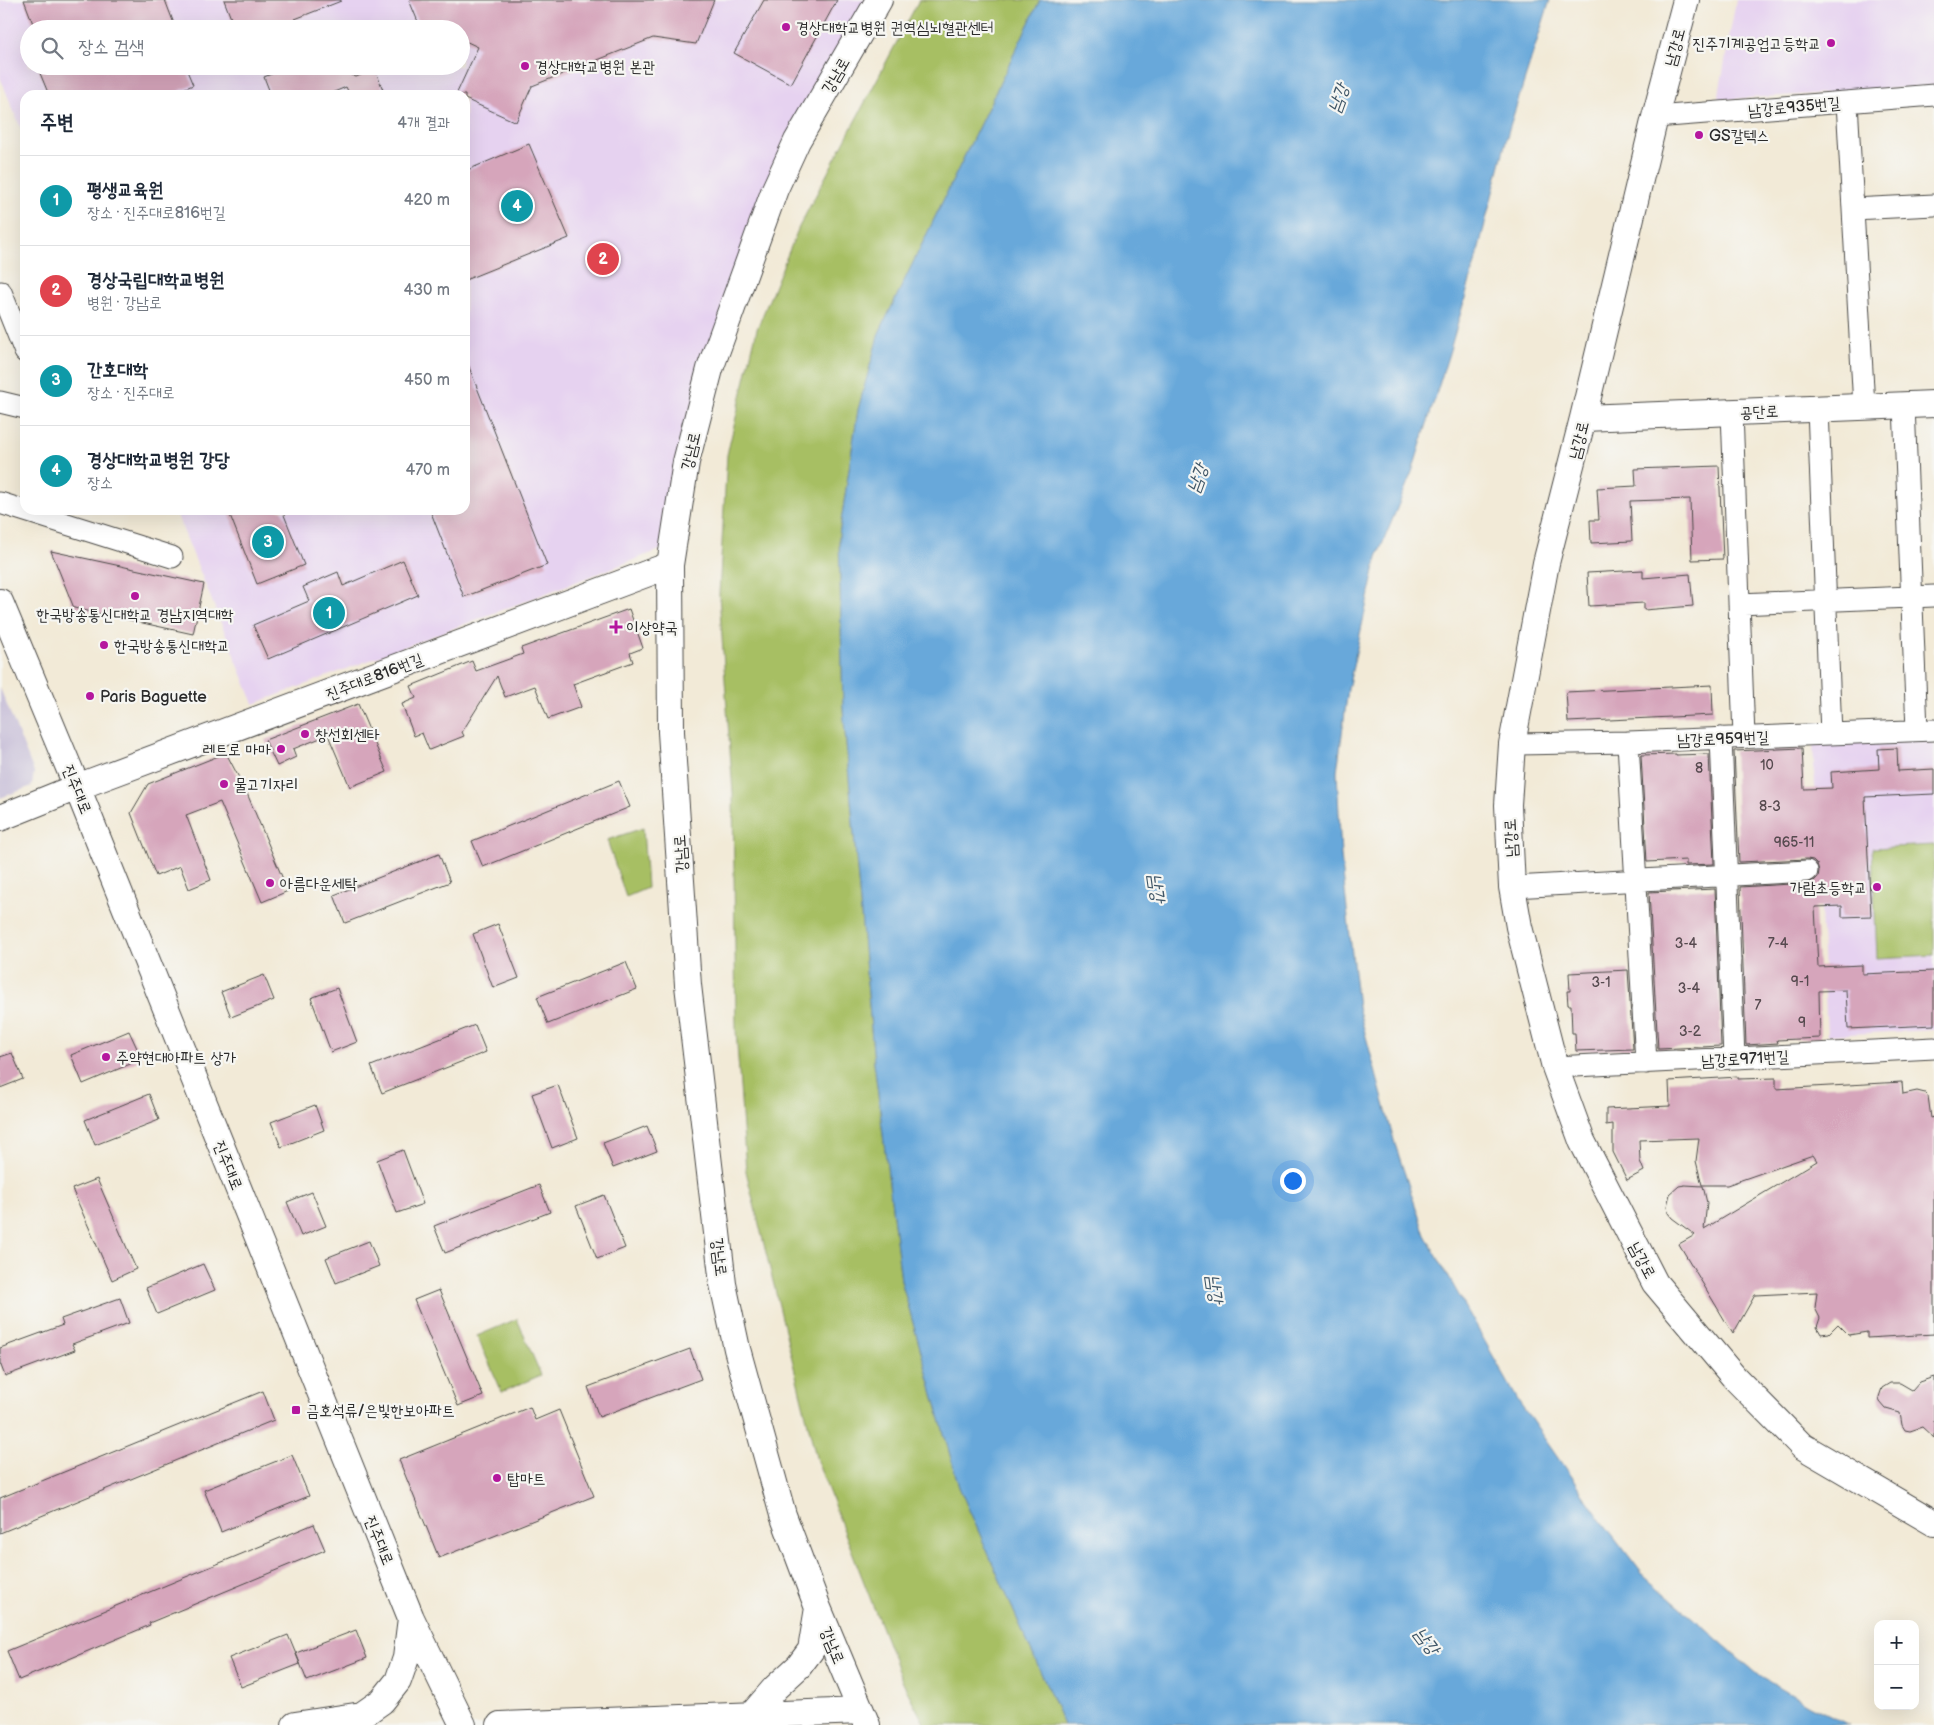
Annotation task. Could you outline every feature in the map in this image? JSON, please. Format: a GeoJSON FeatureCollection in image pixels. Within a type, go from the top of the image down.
{"type":"FeatureCollection","features":[{"type":"Feature","properties":{"kind":"street","name":"강남로"},"geometry":{"type":"LineString","coordinates":[[864,1718],[782,1515],[737,1349],[723,1284],[688,986],[672,732],[670,565],[686,462],[710,369],[775,190],[797,141],[879,0]]}},
{"type":"Feature","properties":{"kind":"street","name":"남강로"},"geometry":{"type":"LineString","coordinates":[[1686,0],[1655,117],[1583,418],[1546,562],[1512,744],[1508,805],[1512,887],[1519,927],[1555,1067],[1582,1141],[1655,1282],[1734,1376],[1802,1446],[1934,1523]]}},
{"type":"Feature","properties":{"kind":"street","name":"남강로935번길"},"geometry":{"type":"LineString","coordinates":[[1655,117],[1934,95]]}},
{"type":"Feature","properties":{"kind":"street"},"geometry":{"type":"LineString","coordinates":[[1847,102],[1864,407]]}},
{"type":"Feature","properties":{"kind":"street"},"geometry":{"type":"LineString","coordinates":[[1853,209],[1934,205]]}},
{"type":"Feature","properties":{"kind":"street"},"geometry":{"type":"LineString","coordinates":[[1,292],[20,340]]}},
{"type":"Feature","properties":{"kind":"street"},"geometry":{"type":"LineString","coordinates":[[0,402],[20,407]]}},
{"type":"Feature","properties":{"kind":"street","name":"공단로"},"geometry":{"type":"LineString","coordinates":[[1583,418],[1934,404]]}},
{"type":"Feature","properties":{"kind":"street"},"geometry":{"type":"LineString","coordinates":[[1904,405],[1912,597],[1926,730]]}},
{"type":"Feature","properties":{"kind":"street"},"geometry":{"type":"LineString","coordinates":[[1818,409],[1831,734]]}},
{"type":"Feature","properties":{"kind":"street"},"geometry":{"type":"LineString","coordinates":[[1732,412],[1744,737]]}},
{"type":"Feature","properties":{"kind":"street"},"geometry":{"type":"LineString","coordinates":[[0,503],[20,509]]}},
{"type":"Feature","properties":{"kind":"street"},"geometry":{"type":"LineString","coordinates":[[38,515],[172,557]]}},
{"type":"Feature","properties":{"kind":"street","name":"진주대로816번길"},"geometry":{"type":"LineString","coordinates":[[0,818],[77,787],[670,565]]}},
{"type":"Feature","properties":{"kind":"street"},"geometry":{"type":"LineString","coordinates":[[1739,604],[1934,596]]}},
{"type":"Feature","properties":{"kind":"street","name":"진주대로"},"geometry":{"type":"LineString","coordinates":[[0,602],[77,787],[411,1618],[463,1725]]}},
{"type":"Feature","properties":{"kind":"street","name":"남강로959번길"},"geometry":{"type":"LineString","coordinates":[[1512,744],[1628,742],[1926,730]]}},
{"type":"Feature","properties":{"kind":"street"},"geometry":{"type":"LineString","coordinates":[[1721,738],[1734,1058]]}},
{"type":"Feature","properties":{"kind":"street"},"geometry":{"type":"LineString","coordinates":[[1628,742],[1646,1063]]}},
{"type":"Feature","properties":{"kind":"street"},"geometry":{"type":"LineString","coordinates":[[1512,887],[1807,871]]}},
{"type":"Feature","properties":{"kind":"street","name":"남강로971번길"},"geometry":{"type":"LineString","coordinates":[[1555,1067],[1934,1048]]}},
{"type":"Feature","properties":{"kind":"street"},"geometry":{"type":"LineString","coordinates":[[751,1716],[811,1650],[818,1608]]}},
{"type":"Feature","properties":{"kind":"street"},"geometry":{"type":"LineString","coordinates":[[295,1725],[362,1715],[382,1701],[398,1681],[404,1666],[411,1618]]}},
{"type":"Feature","properties":{"kind":"street"},"geometry":{"type":"LineString","coordinates":[[500,1725],[602,1723],[751,1716],[864,1718]]}},
{"type":"Feature","properties":{"kind":"shaded area"},"geometry":{"type":"Polygon","coordinates":[[[0,0],[868,0],[781,151],[665,548],[254,704],[177,515],[470,515],[470,90],[20,90],[20,127],[0,77],[0,0]]]}},
{"type":"Feature","properties":{"kind":"shaded area","name":"진주기계공업고등학교"},"geometry":{"type":"Polygon","coordinates":[[[1736,0],[1934,0],[1934,86],[1718,100],[1736,0]]]}},
{"type":"Feature","properties":{"kind":"shaded area"},"geometry":{"type":"Polygon","coordinates":[[[0,688],[34,772],[32,786],[0,798],[0,688]]]}},
{"type":"Feature","properties":{"kind":"shaded area","name":"가람초등학교"},"geometry":{"type":"Polygon","coordinates":[[[1934,739],[1934,1030],[1827,1035],[1813,744],[1934,739]]]}},
{"type":"Feature","properties":{"kind":"green space"},"geometry":{"type":"Polygon","coordinates":[[[919,0],[1040,0],[879,333],[858,410],[839,535],[843,709],[874,1062],[901,1280],[959,1487],[1064,1725],[925,1725],[903,1683],[817,1461],[746,1171],[736,1030],[733,793],[719,595],[727,455],[757,329],[799,227],[919,0]]]}},
{"type":"Feature","properties":{"kind":"green space"},"geometry":{"type":"Polygon","coordinates":[[[643,828],[647,888],[626,897],[607,840],[643,828]]]}},
{"type":"Feature","properties":{"kind":"green space"},"geometry":{"type":"Polygon","coordinates":[[[1934,845],[1934,955],[1877,958],[1872,848],[1934,845]]]}},
{"type":"Feature","properties":{"kind":"green space"},"geometry":{"type":"Polygon","coordinates":[[[517,1319],[541,1375],[502,1392],[477,1336],[517,1319]]]}},
{"type":"Feature","properties":{"kind":"water","name":"남강"},"geometry":{"type":"Polygon","coordinates":[[[1040,0],[1550,0],[1509,129],[1474,267],[1450,350],[1412,472],[1377,557],[1348,689],[1337,772],[1341,856],[1358,1007],[1395,1144],[1425,1235],[1519,1402],[1601,1520],[1645,1577],[1761,1677],[1809,1705],[1849,1725],[1064,1725],[959,1487],[901,1280],[874,1062],[843,709],[839,535],[858,410],[879,333],[1040,0]]]}},
{"type":"Feature","properties":{"kind":"building"},"geometry":{"type":"Polygon","coordinates":[[[24,0],[165,0],[173,20],[32,20],[24,0]]]}},
{"type":"Feature","properties":{"kind":"building"},"geometry":{"type":"Polygon","coordinates":[[[224,0],[341,0],[295,20],[232,20],[224,0]]]}},
{"type":"Feature","properties":{"kind":"building","name":"경상대학교병원 본관"},"geometry":{"type":"Polygon","coordinates":[[[409,0],[714,0],[696,44],[653,38],[532,86],[516,122],[470,101],[470,90],[458,90],[465,75],[470,75],[470,64],[478,47],[470,43],[470,20],[417,20],[409,0]]]}},
{"type":"Feature","properties":{"kind":"building","name":"경상대학교병원 권역심뇌혈관센터"},"geometry":{"type":"Polygon","coordinates":[[[764,0],[837,0],[791,84],[734,53],[764,0]]]}},
{"type":"Feature","properties":{"kind":"building"},"geometry":{"type":"Polygon","coordinates":[[[41,75],[189,75],[193,85],[181,90],[47,90],[41,75]]]}},
{"type":"Feature","properties":{"kind":"building"},"geometry":{"type":"Polygon","coordinates":[[[269,75],[351,75],[356,77],[361,75],[377,75],[383,90],[348,90],[346,87],[339,90],[269,90],[264,77],[269,75]]]}},
{"type":"Feature","properties":{"kind":"building"},"geometry":{"type":"Polygon","coordinates":[[[529,144],[569,238],[470,278],[470,169],[529,144]]]}},
{"type":"Feature","properties":{"kind":"building"},"geometry":{"type":"Polygon","coordinates":[[[470,370],[547,565],[464,597],[432,515],[470,515],[470,370]]]}},
{"type":"Feature","properties":{"kind":"building"},"geometry":{"type":"Polygon","coordinates":[[[1719,466],[1723,559],[1692,560],[1690,499],[1630,501],[1632,541],[1591,543],[1590,520],[1599,520],[1597,488],[1636,486],[1635,469],[1719,466]]]}},
{"type":"Feature","properties":{"kind":"building"},"geometry":{"type":"Polygon","coordinates":[[[230,515],[284,515],[304,565],[257,584],[230,515]]]}},
{"type":"Feature","properties":{"kind":"building","name":"한국방송통신대학교 경남지역대학"},"geometry":{"type":"Polygon","coordinates":[[[51,551],[204,584],[193,634],[74,608],[51,551]]]}},
{"type":"Feature","properties":{"kind":"building"},"geometry":{"type":"Polygon","coordinates":[[[403,560],[418,595],[268,659],[253,625],[309,601],[303,587],[338,572],[343,586],[403,560]]]}},
{"type":"Feature","properties":{"kind":"building"},"geometry":{"type":"Polygon","coordinates":[[[1643,570],[1643,578],[1690,574],[1693,606],[1644,610],[1644,603],[1589,606],[1587,573],[1643,570]]]}},
{"type":"Feature","properties":{"kind":"building"},"geometry":{"type":"Polygon","coordinates":[[[629,609],[643,648],[630,653],[633,662],[573,684],[581,707],[548,719],[535,686],[505,697],[497,676],[462,732],[464,736],[429,750],[422,733],[414,736],[402,704],[416,698],[411,686],[472,661],[476,671],[523,654],[521,648],[629,609]]]}},
{"type":"Feature","properties":{"kind":"building"},"geometry":{"type":"Polygon","coordinates":[[[1712,685],[1713,715],[1568,722],[1566,692],[1712,685]]]}},
{"type":"Feature","properties":{"kind":"building"},"geometry":{"type":"Polygon","coordinates":[[[358,704],[387,772],[350,787],[328,735],[293,749],[296,757],[277,766],[265,740],[358,704]]]}},
{"type":"Feature","properties":{"kind":"building"},"geometry":{"type":"Polygon","coordinates":[[[1802,748],[1804,789],[1832,788],[1831,772],[1879,769],[1878,749],[1897,748],[1898,771],[1934,769],[1934,794],[1865,797],[1871,916],[1842,917],[1842,906],[1815,907],[1818,967],[1862,965],[1862,974],[1934,971],[1934,1025],[1848,1029],[1846,990],[1819,991],[1820,1038],[1777,1040],[1778,1043],[1746,1045],[1740,887],[1808,883],[1818,877],[1819,871],[1817,864],[1813,860],[1807,859],[1739,862],[1734,751],[1802,748]]]}},
{"type":"Feature","properties":{"kind":"building"},"geometry":{"type":"Polygon","coordinates":[[[226,753],[246,791],[288,891],[262,902],[220,802],[186,815],[211,880],[189,889],[180,866],[156,876],[131,813],[148,784],[226,753]]]}},
{"type":"Feature","properties":{"kind":"building"},"geometry":{"type":"Polygon","coordinates":[[[1709,754],[1714,864],[1686,865],[1686,860],[1647,862],[1641,755],[1709,754]]]}},
{"type":"Feature","properties":{"kind":"building"},"geometry":{"type":"Polygon","coordinates":[[[619,781],[630,807],[483,867],[472,841],[619,781]]]}},
{"type":"Feature","properties":{"kind":"building"},"geometry":{"type":"Polygon","coordinates":[[[439,854],[450,882],[345,923],[334,895],[439,854]]]}},
{"type":"Feature","properties":{"kind":"building"},"geometry":{"type":"Polygon","coordinates":[[[1715,889],[1721,1046],[1658,1049],[1649,892],[1715,889]]]}},
{"type":"Feature","properties":{"kind":"building"},"geometry":{"type":"Polygon","coordinates":[[[498,924],[519,978],[493,988],[473,934],[498,924]]]}},
{"type":"Feature","properties":{"kind":"building"},"geometry":{"type":"Polygon","coordinates":[[[626,962],[637,989],[548,1024],[537,997],[626,962]]]}},
{"type":"Feature","properties":{"kind":"building"},"geometry":{"type":"Polygon","coordinates":[[[1628,970],[1633,1049],[1576,1051],[1575,1033],[1572,1033],[1571,1005],[1568,1005],[1567,991],[1570,991],[1569,973],[1628,970]]]}},
{"type":"Feature","properties":{"kind":"building"},"geometry":{"type":"Polygon","coordinates":[[[264,975],[274,1000],[231,1017],[221,992],[264,975]]]}},
{"type":"Feature","properties":{"kind":"building"},"geometry":{"type":"Polygon","coordinates":[[[337,988],[357,1042],[331,1052],[311,998],[337,988]]]}},
{"type":"Feature","properties":{"kind":"building"},"geometry":{"type":"Polygon","coordinates":[[[475,1025],[486,1052],[382,1093],[371,1066],[475,1025]]]}},
{"type":"Feature","properties":{"kind":"building","name":"주약현대아파트 상가"},"geometry":{"type":"Polygon","coordinates":[[[129,1031],[142,1059],[83,1084],[71,1055],[129,1031]]]}},
{"type":"Feature","properties":{"kind":"building"},"geometry":{"type":"Polygon","coordinates":[[[12,1053],[23,1079],[0,1088],[0,1057],[12,1053]]]}},
{"type":"Feature","properties":{"kind":"building"},"geometry":{"type":"Polygon","coordinates":[[[1738,1077],[1738,1079],[1776,1078],[1776,1089],[1902,1082],[1903,1094],[1917,1091],[1928,1096],[1931,1118],[1934,1117],[1934,1334],[1867,1338],[1867,1332],[1849,1335],[1838,1324],[1829,1333],[1821,1334],[1817,1327],[1820,1318],[1815,1308],[1817,1292],[1755,1295],[1733,1334],[1679,1244],[1695,1235],[1668,1213],[1667,1206],[1670,1194],[1679,1186],[1703,1186],[1707,1203],[1704,1229],[1817,1161],[1813,1155],[1727,1185],[1702,1185],[1696,1161],[1699,1138],[1639,1140],[1640,1161],[1644,1171],[1627,1180],[1613,1152],[1613,1124],[1606,1125],[1606,1109],[1670,1106],[1669,1081],[1738,1077]]]}},
{"type":"Feature","properties":{"kind":"building"},"geometry":{"type":"Polygon","coordinates":[[[558,1085],[578,1138],[552,1148],[532,1094],[558,1085]]]}},
{"type":"Feature","properties":{"kind":"building"},"geometry":{"type":"Polygon","coordinates":[[[149,1094],[159,1120],[95,1145],[85,1120],[149,1094]]]}},
{"type":"Feature","properties":{"kind":"building"},"geometry":{"type":"Polygon","coordinates":[[[315,1105],[324,1130],[281,1147],[271,1122],[315,1105]]]}},
{"type":"Feature","properties":{"kind":"building"},"geometry":{"type":"Polygon","coordinates":[[[647,1126],[657,1151],[613,1168],[603,1143],[647,1126]]]}},
{"type":"Feature","properties":{"kind":"building"},"geometry":{"type":"Polygon","coordinates":[[[403,1150],[423,1204],[397,1213],[377,1160],[403,1150]]]}},
{"type":"Feature","properties":{"kind":"building"},"geometry":{"type":"Polygon","coordinates":[[[97,1179],[136,1269],[112,1280],[72,1189],[97,1179]]]}},
{"type":"Feature","properties":{"kind":"building"},"geometry":{"type":"Polygon","coordinates":[[[539,1185],[550,1212],[445,1253],[434,1226],[539,1185]]]}},
{"type":"Feature","properties":{"kind":"building"},"geometry":{"type":"Polygon","coordinates":[[[312,1192],[326,1226],[301,1236],[287,1202],[312,1192]]]}},
{"type":"Feature","properties":{"kind":"building"},"geometry":{"type":"Polygon","coordinates":[[[604,1195],[625,1248],[597,1259],[576,1206],[604,1195]]]}},
{"type":"Feature","properties":{"kind":"building"},"geometry":{"type":"Polygon","coordinates":[[[369,1241],[379,1266],[336,1283],[326,1258],[369,1241]]]}},
{"type":"Feature","properties":{"kind":"building"},"geometry":{"type":"Polygon","coordinates":[[[203,1264],[215,1290],[157,1314],[146,1288],[203,1264]]]}},
{"type":"Feature","properties":{"kind":"building"},"geometry":{"type":"Polygon","coordinates":[[[439,1290],[483,1396],[458,1406],[414,1300],[439,1290]]]}},
{"type":"Feature","properties":{"kind":"building"},"geometry":{"type":"Polygon","coordinates":[[[120,1298],[129,1323],[72,1344],[75,1350],[5,1376],[0,1363],[0,1348],[63,1325],[61,1319],[120,1298]]]}},
{"type":"Feature","properties":{"kind":"building"},"geometry":{"type":"Polygon","coordinates":[[[690,1349],[701,1379],[599,1417],[588,1387],[690,1349]]]}},
{"type":"Feature","properties":{"kind":"building"},"geometry":{"type":"Polygon","coordinates":[[[1934,1377],[1934,1438],[1922,1427],[1910,1431],[1905,1430],[1900,1413],[1886,1409],[1880,1402],[1879,1397],[1882,1388],[1890,1383],[1900,1383],[1912,1390],[1919,1382],[1934,1377]]]}},
{"type":"Feature","properties":{"kind":"building"},"geometry":{"type":"Polygon","coordinates":[[[263,1391],[274,1420],[0,1533],[0,1498],[263,1391]]]}},
{"type":"Feature","properties":{"kind":"building","name":"탑마트"},"geometry":{"type":"Polygon","coordinates":[[[530,1407],[535,1420],[559,1410],[594,1496],[439,1558],[399,1460],[530,1407]]]}},
{"type":"Feature","properties":{"kind":"building"},"geometry":{"type":"Polygon","coordinates":[[[292,1455],[309,1496],[221,1532],[204,1490],[292,1455]]]}},
{"type":"Feature","properties":{"kind":"building"},"geometry":{"type":"Polygon","coordinates":[[[314,1524],[325,1550],[149,1623],[150,1625],[19,1680],[7,1651],[314,1524]]]}},
{"type":"Feature","properties":{"kind":"building"},"geometry":{"type":"Polygon","coordinates":[[[356,1630],[367,1658],[307,1681],[296,1653],[356,1630]]]}},
{"type":"Feature","properties":{"kind":"building"},"geometry":{"type":"Polygon","coordinates":[[[288,1635],[300,1664],[241,1687],[229,1658],[288,1635]]]}},
{"type":"Feature","properties":{"kind":"place","name":"경상대학교병원 권역심뇌혈관센터"},"geometry":{"type":"Point","coordinates":[786,27]}},
{"type":"Feature","properties":{"kind":"place","name":"진주기계공업고등학교"},"geometry":{"type":"Point","coordinates":[1831,43]}},
{"type":"Feature","properties":{"kind":"place","name":"경상대학교병원 본관"},"geometry":{"type":"Point","coordinates":[525,66]}},
{"type":"Feature","properties":{"kind":"place","name":"GS칼텍스"},"geometry":{"type":"Point","coordinates":[1699,135]}},
{"type":"Feature","properties":{"kind":"place","name":"경상대학교병원 강당"},"geometry":{"type":"Point","coordinates":[517,206]}},
{"type":"Feature","properties":{"kind":"place","name":"경상국립대학교병원"},"geometry":{"type":"Point","coordinates":[603,259]}},
{"type":"Feature","properties":{"kind":"place","name":"간호대학"},"geometry":{"type":"Point","coordinates":[268,542]}},
{"type":"Feature","properties":{"kind":"place","name":"한국방송통신대학교 경남지역대학"},"geometry":{"type":"Point","coordinates":[135,596]}},
{"type":"Feature","properties":{"kind":"place","name":"평생교육원"},"geometry":{"type":"Point","coordinates":[329,613]}},
{"type":"Feature","properties":{"kind":"place","name":"이상약국"},"geometry":{"type":"Point","coordinates":[616,627]}},
{"type":"Feature","properties":{"kind":"place","name":"한국방송통신대학교"},"geometry":{"type":"Point","coordinates":[104,645]}},
{"type":"Feature","properties":{"kind":"place","name":"Paris Baguette"},"geometry":{"type":"Point","coordinates":[90,696]}},
{"type":"Feature","properties":{"kind":"place","name":"창선회센타"},"geometry":{"type":"Point","coordinates":[305,734]}},
{"type":"Feature","properties":{"kind":"place","name":"레트로 마마"},"geometry":{"type":"Point","coordinates":[281,749]}},
{"type":"Feature","properties":{"kind":"place","name":"물고기자리"},"geometry":{"type":"Point","coordinates":[224,784]}},
{"type":"Feature","properties":{"kind":"place","name":"아름다운세탁"},"geometry":{"type":"Point","coordinates":[270,883]}},
{"type":"Feature","properties":{"kind":"place","name":"가람초등학교"},"geometry":{"type":"Point","coordinates":[1877,887]}},
{"type":"Feature","properties":{"kind":"place","name":"주약현대아파트 상가"},"geometry":{"type":"Point","coordinates":[106,1057]}},
{"type":"Feature","properties":{"kind":"place","name":"금호석류/은빛한보아파트"},"geometry":{"type":"Point","coordinates":[296,1410]}},
{"type":"Feature","properties":{"kind":"place","name":"탑마트"},"geometry":{"type":"Point","coordinates":[497,1478]}}]}
